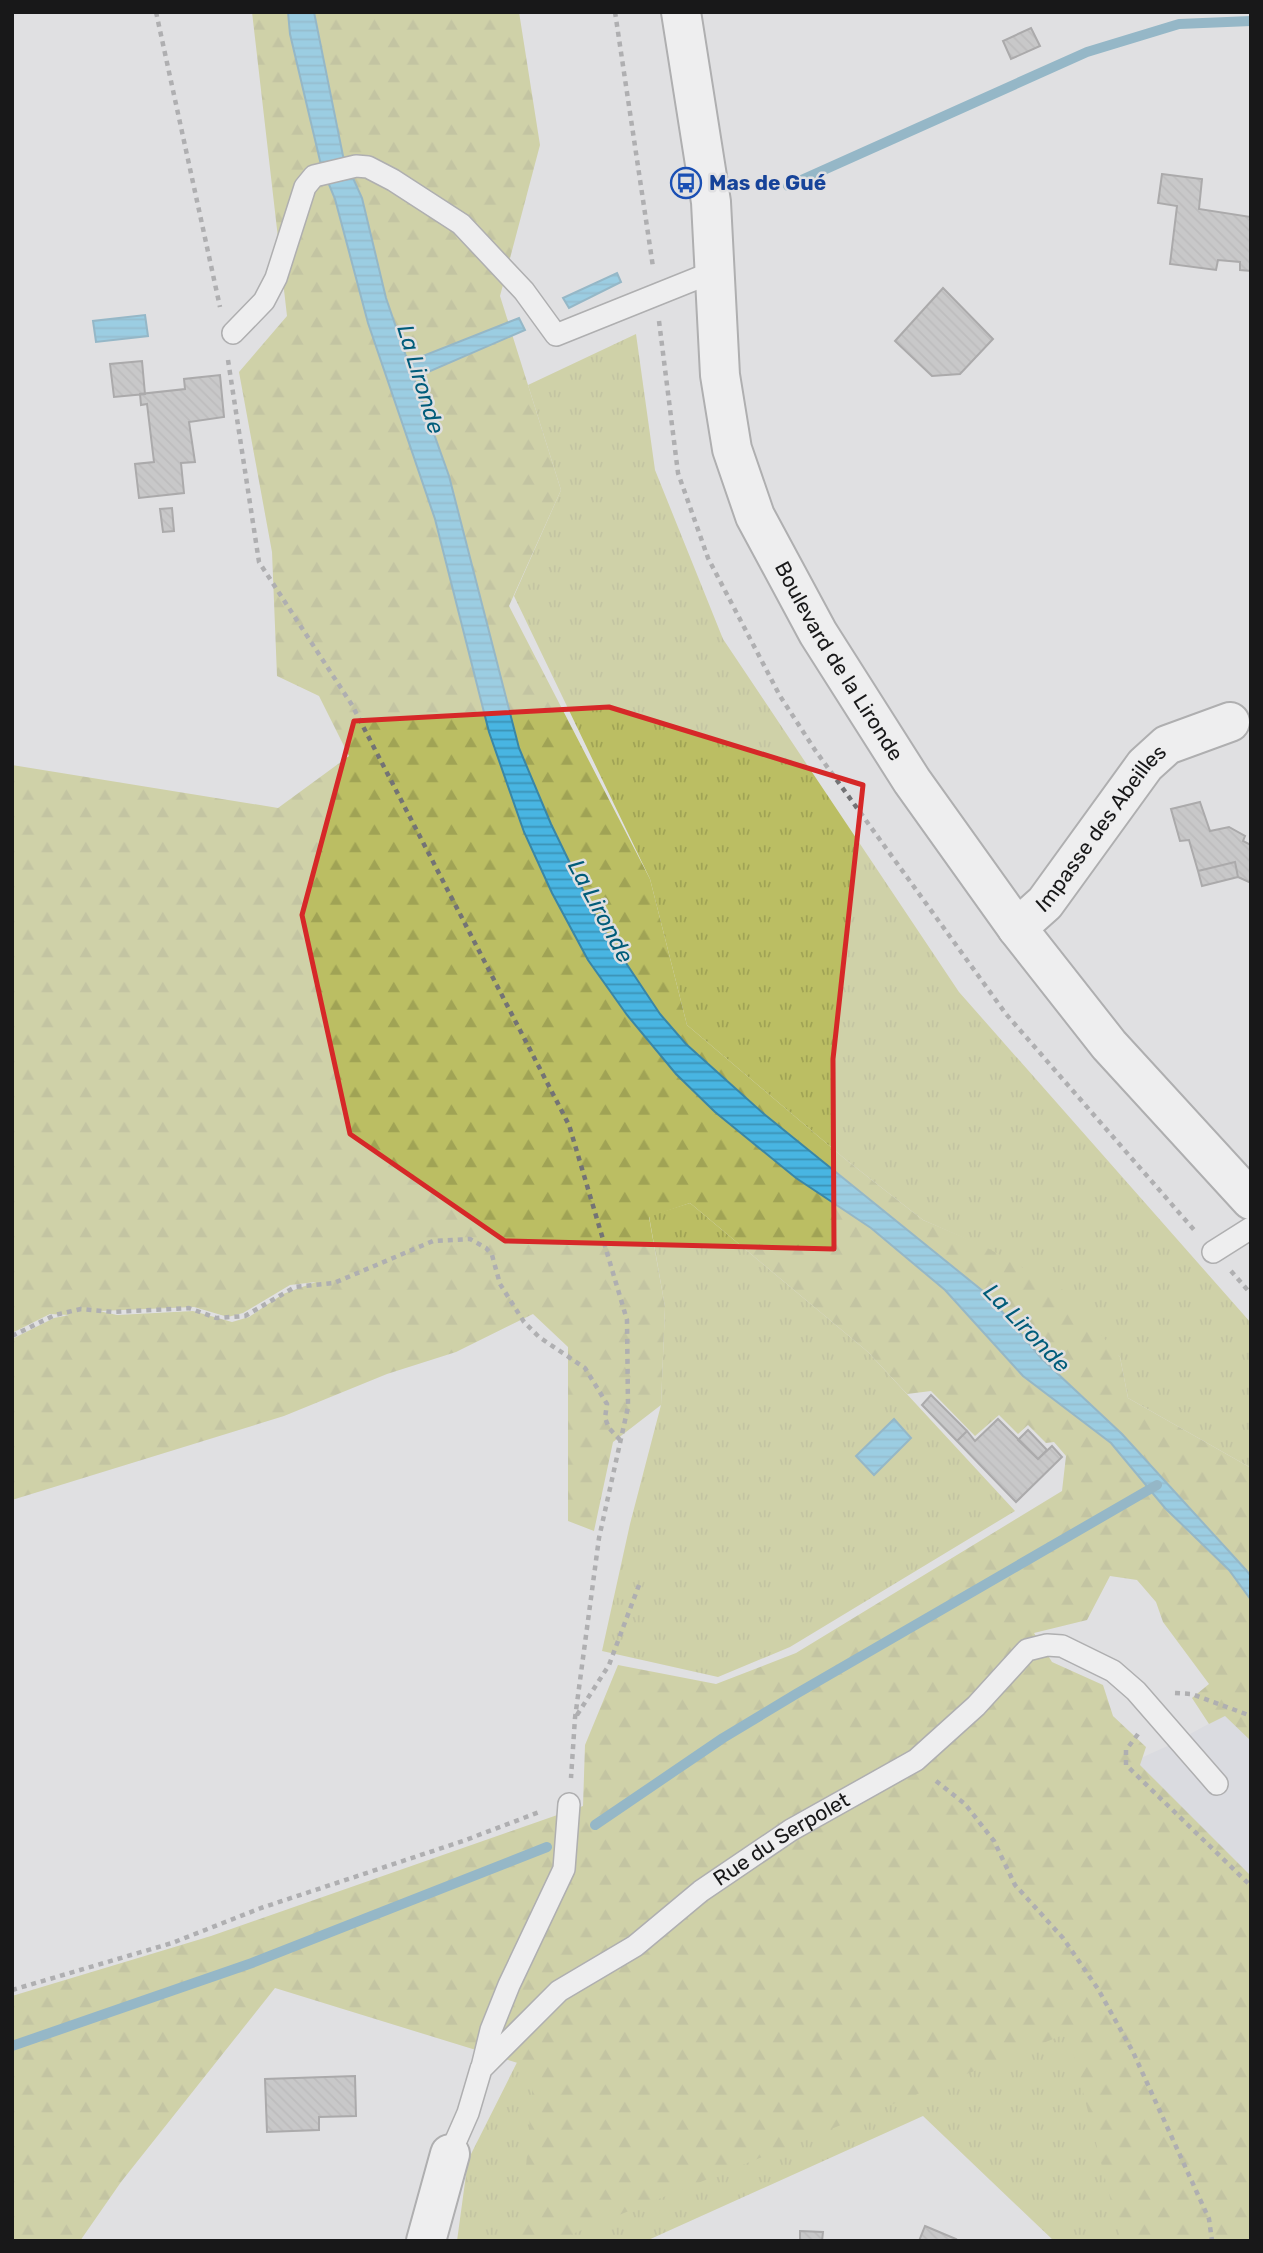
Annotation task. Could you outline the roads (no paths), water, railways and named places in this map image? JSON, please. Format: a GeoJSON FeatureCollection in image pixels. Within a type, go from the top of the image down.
{"type":"FeatureCollection","features":[{"type":"Feature","properties":{"kind":"street","name":"Boulevard de la Lironde"},"geometry":{"type":"LineString","coordinates":[[681,12],[711,202],[720,375],[732,449],[755,516],[825,645],[912,781],[1017,928],[1109,1045],[1251,1200]]}},
{"type":"Feature","properties":{"kind":"street","name":"Impasse des Abeilles"},"geometry":{"type":"LineString","coordinates":[[1017,928],[1045,904],[1146,765],[1167,746],[1230,722]]}},
{"type":"Feature","properties":{"kind":"street","name":"Rue du Serpolet"},"geometry":{"type":"LineString","coordinates":[[426,2241],[450,2154]]}},
{"type":"Feature","properties":{"kind":"lane"},"geometry":{"type":"LineString","coordinates":[[228,325],[264,301],[276,278],[298,205],[314,176],[356,166],[369,167],[393,180],[461,224],[524,291],[556,335],[713,272]]}},
{"type":"Feature","properties":{"kind":"lane"},"geometry":{"type":"LineString","coordinates":[[1213,1252],[1251,1228]]}},
{"type":"Feature","properties":{"kind":"lane","name":"Rue du Serpolet"},"geometry":{"type":"LineString","coordinates":[[450,2154],[468,2113],[481,2069],[559,1991],[635,1946],[701,1891],[791,1830],[916,1760],[976,1706],[1027,1650],[1062,1646],[1113,1671],[1151,1707],[1217,1784]]}},
{"type":"Feature","properties":{"kind":"lane"},"geometry":{"type":"LineString","coordinates":[[481,2069],[491,2030],[564,1869],[569,1804]]}},
{"type":"Feature","properties":{"kind":"water","name":"La Lironde"},"geometry":{"type":"Polygon","coordinates":[[[288,12],[314,12],[343,156],[362,198],[386,298],[408,362],[519,318],[525,330],[414,378],[449,476],[519,748],[551,824],[598,921],[660,1014],[686,1044],[764,1114],[989,1296],[1041,1358],[1122,1434],[1251,1576],[1251,1600],[1229,1570],[1165,1508],[1111,1443],[1023,1376],[945,1290],[871,1228],[796,1178],[715,1112],[676,1074],[627,1015],[588,960],[552,893],[524,832],[489,732],[435,519],[368,323],[335,199],[321,165],[290,34],[288,12]]]}},
{"type":"Feature","properties":{"kind":"water"},"geometry":{"type":"Polygon","coordinates":[[[617,273],[621,282],[569,308],[563,298],[617,273]]]}},
{"type":"Feature","properties":{"kind":"water"},"geometry":{"type":"Polygon","coordinates":[[[145,315],[148,336],[96,342],[93,321],[145,315]]]}},
{"type":"Feature","properties":{"kind":"water"},"geometry":{"type":"Polygon","coordinates":[[[894,1419],[911,1438],[874,1475],[856,1456],[894,1419]]]}},
{"type":"Feature","properties":{"kind":"waterway"},"geometry":{"type":"LineString","coordinates":[[788,186],[1087,52],[1179,24],[1251,21]]}},
{"type":"Feature","properties":{"kind":"waterway"},"geometry":{"type":"LineString","coordinates":[[595,1825],[723,1738],[1157,1485]]}},
{"type":"Feature","properties":{"kind":"waterway"},"geometry":{"type":"LineString","coordinates":[[12,2046],[252,1963],[547,1847]]}},
{"type":"Feature","properties":{"kind":"place","name":"Mas de Gué"},"geometry":{"type":"Point","coordinates":[686,183]}}]}
